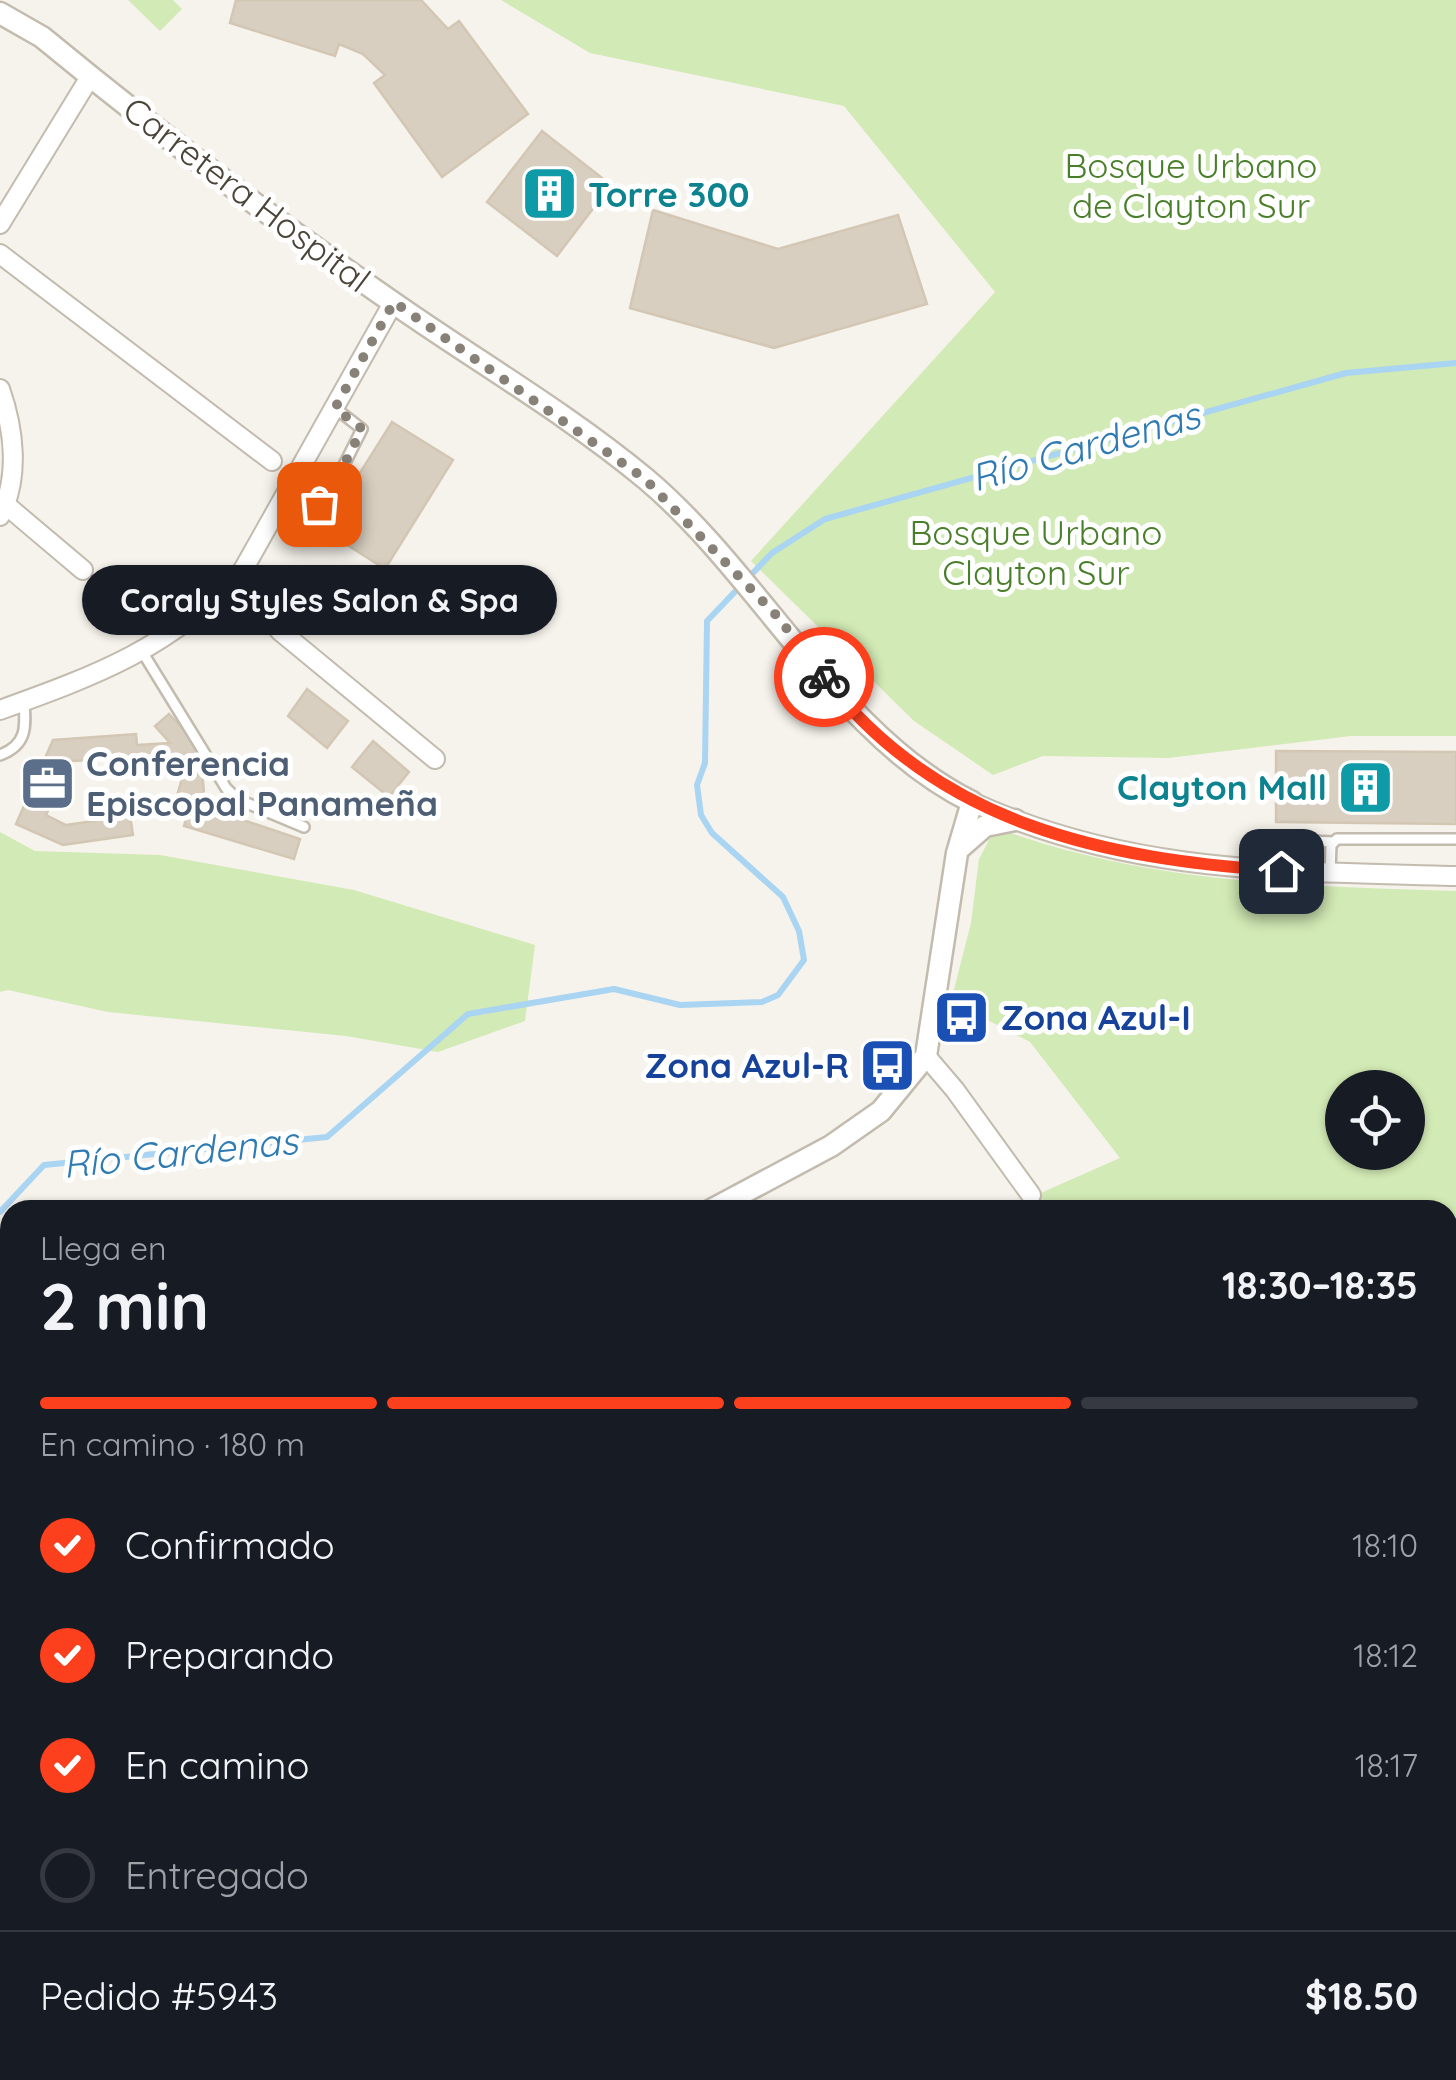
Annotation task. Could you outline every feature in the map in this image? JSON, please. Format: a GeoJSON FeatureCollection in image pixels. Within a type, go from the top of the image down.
{"type":"FeatureCollection","features":[{"type":"Feature","properties":{"kind":"street","name":"Carretera Hospital"},"geometry":{"type":"LineString","coordinates":[[0,12],[42,37],[90,77],[394,302],[620,460],[690,522],[777,616],[844,703],[933,779],[972,802],[1099,849],[1148,858],[1330,872],[1456,876]]}},
{"type":"Feature","properties":{"kind":"street"},"geometry":{"type":"LineString","coordinates":[[0,224],[90,77]]}},
{"type":"Feature","properties":{"kind":"street"},"geometry":{"type":"LineString","coordinates":[[0,254],[272,461]]}},
{"type":"Feature","properties":{"kind":"street"},"geometry":{"type":"LineString","coordinates":[[0,710],[143,653],[199,615],[244,570],[394,302]]}},
{"type":"Feature","properties":{"kind":"street"},"geometry":{"type":"LineString","coordinates":[[0,389],[14,444],[3,510],[83,570]]}},
{"type":"Feature","properties":{"kind":"street"},"geometry":{"type":"LineString","coordinates":[[244,570],[257,604],[280,631],[436,759]]}},
{"type":"Feature","properties":{"kind":"street"},"geometry":{"type":"LineString","coordinates":[[933,779],[952,815],[957,853]]}},
{"type":"Feature","properties":{"kind":"street"},"geometry":{"type":"LineString","coordinates":[[730,1200],[832,1146],[881,1111],[926,1056],[957,853],[972,802]]}},
{"type":"Feature","properties":{"kind":"street"},"geometry":{"type":"LineString","coordinates":[[957,853],[986,826],[1015,820]]}},
{"type":"Feature","properties":{"kind":"street"},"geometry":{"type":"LineString","coordinates":[[926,1056],[1031,1195]]}},
{"type":"Feature","properties":{"kind":"lane"},"geometry":{"type":"LineString","coordinates":[[289,490],[311,503],[327,499],[362,429],[335,408]]}},
{"type":"Feature","properties":{"kind":"lane"},"geometry":{"type":"LineString","coordinates":[[143,653],[226,788],[237,799],[304,827]]}},
{"type":"Feature","properties":{"kind":"lane"},"geometry":{"type":"LineString","coordinates":[[0,755],[12,750],[26,732],[24,702]]}},
{"type":"Feature","properties":{"kind":"lane"},"geometry":{"type":"LineString","coordinates":[[1290,840],[1456,839]]}},
{"type":"Feature","properties":{"kind":"lane"},"geometry":{"type":"LineString","coordinates":[[1330,872],[1333,842]]}},
{"type":"Feature","properties":{"kind":"green space"},"geometry":{"type":"Polygon","coordinates":[[[128,0],[173,0],[182,9],[160,31],[128,0]]]}},
{"type":"Feature","properties":{"kind":"green space"},"geometry":{"type":"Polygon","coordinates":[[[501,0],[1456,0],[1456,736],[1351,736],[1168,758],[1043,756],[993,775],[914,721],[751,561],[995,292],[844,106],[590,53],[501,0]]]}},
{"type":"Feature","properties":{"kind":"green space"},"geometry":{"type":"Polygon","coordinates":[[[0,832],[35,851],[160,855],[354,890],[535,945],[525,1021],[438,1052],[346,1036],[108,1012],[8,990],[0,992],[0,832]]]}},
{"type":"Feature","properties":{"kind":"green space"},"geometry":{"type":"Polygon","coordinates":[[[1008,832],[1063,849],[1174,872],[1285,884],[1456,891],[1456,1200],[1037,1200],[1043,1192],[1120,1158],[1030,1042],[951,1001],[971,923],[979,859],[990,838],[1008,832]]]}},
{"type":"Feature","properties":{"kind":"building"},"geometry":{"type":"Polygon","coordinates":[[[236,0],[421,0],[448,29],[459,21],[528,114],[442,177],[374,83],[385,75],[363,54],[339,44],[335,56],[230,23],[236,0]]]}},
{"type":"Feature","properties":{"kind":"building","name":"Torre 300"},"geometry":{"type":"Polygon","coordinates":[[[542,131],[611,185],[557,256],[487,202],[542,131]]]}},
{"type":"Feature","properties":{"kind":"building"},"geometry":{"type":"Polygon","coordinates":[[[653,210],[778,249],[898,215],[927,304],[774,348],[630,308],[653,210]]]}},
{"type":"Feature","properties":{"kind":"building"},"geometry":{"type":"Polygon","coordinates":[[[392,422],[453,460],[385,569],[324,530],[392,422]]]}},
{"type":"Feature","properties":{"kind":"building"},"geometry":{"type":"Polygon","coordinates":[[[307,689],[348,721],[327,748],[288,716],[307,689]]]}},
{"type":"Feature","properties":{"kind":"building","name":"Conferencia Episcopal Panameña"},"geometry":{"type":"Polygon","coordinates":[[[169,714],[187,733],[201,761],[204,793],[222,813],[300,839],[294,859],[184,826],[188,813],[173,809],[184,772],[137,758],[71,761],[46,815],[66,825],[130,816],[133,835],[63,845],[16,824],[53,740],[136,734],[137,745],[170,743],[155,726],[169,714]]]}},
{"type":"Feature","properties":{"kind":"building"},"geometry":{"type":"Polygon","coordinates":[[[373,741],[409,772],[389,797],[352,767],[373,741]]]}},
{"type":"Feature","properties":{"kind":"building","name":"Clayton Mall"},"geometry":{"type":"Polygon","coordinates":[[[1276,751],[1456,752],[1456,824],[1276,822],[1276,751]]]}},
{"type":"Feature","properties":{"kind":"waterway","name":"Río Cardenas"},"geometry":{"type":"LineString","coordinates":[[11,1200],[44,1165],[327,1137],[468,1014],[614,989],[680,1005],[762,1002],[778,995],[804,960],[799,931],[783,897],[712,833],[701,815],[697,785],[705,763],[707,621],[772,553],[825,519],[1346,373],[1456,363]]}},
{"type":"Feature","properties":{"kind":"way so far"},"geometry":{"type":"LineString","coordinates":[[319,504],[327,499],[361,436],[360,424],[335,408],[394,302],[645,479],[777,616],[824,677]]}},
{"type":"Feature","properties":{"kind":"place","name":"Torre 300"},"geometry":{"type":"Point","coordinates":[549,194]}},
{"type":"Feature","properties":{"kind":"place","name":"Coraly Styles Salon & Spa"},"geometry":{"type":"Point","coordinates":[319,504]}},
{"type":"Feature","properties":{"kind":"place","name":"Conferencia Episcopal Panameña"},"geometry":{"type":"Point","coordinates":[47,783]}},
{"type":"Feature","properties":{"kind":"place","name":"Clayton Mall"},"geometry":{"type":"Point","coordinates":[1366,787]}},
{"type":"Feature","properties":{"kind":"place","name":"Zona Azul-I"},"geometry":{"type":"Point","coordinates":[962,1017]}},
{"type":"Feature","properties":{"kind":"place","name":"Zona Azul-R"},"geometry":{"type":"Point","coordinates":[888,1065]}},
{"type":"Feature","properties":{"kind":"route"},"geometry":{"type":"LineString","coordinates":[[824,677],[844,703],[933,779],[989,810],[1099,849],[1188,864],[1281,871]]}},
{"type":"Feature","properties":{"kind":"park label","name":"Bosque Urbano de Clayton Sur"},"geometry":{"type":"Point","coordinates":[1191,185]}},
{"type":"Feature","properties":{"kind":"park label","name":"Bosque Urbano Clayton Sur"},"geometry":{"type":"Point","coordinates":[1036,552]}}]}
